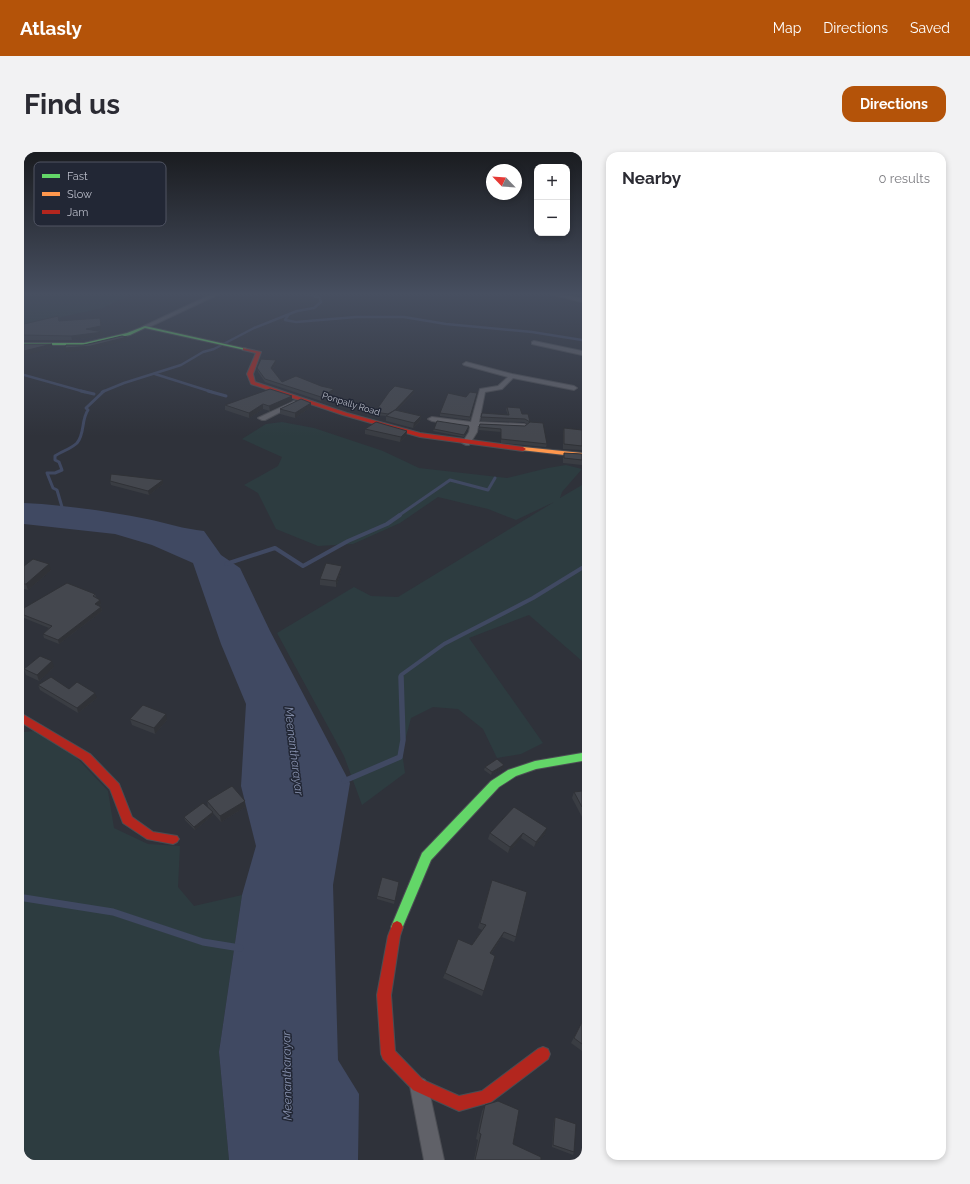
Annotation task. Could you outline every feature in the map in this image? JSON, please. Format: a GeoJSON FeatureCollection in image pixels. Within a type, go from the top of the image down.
{"type":"FeatureCollection","features":[{"type":"Feature","properties":{"kind":"main road"},"geometry":{"type":"LineString","coordinates":[[24,344],[84,344],[93,342]]}},
{"type":"Feature","properties":{"kind":"main road","name":"Ponpally Road"},"geometry":{"type":"LineString","coordinates":[[213,342],[259,352],[250,374],[253,383],[301,400],[420,435],[466,443],[582,455]]}},
{"type":"Feature","properties":{"kind":"main road"},"geometry":{"type":"LineString","coordinates":[[24,719],[86,757],[115,787],[127,820],[151,836],[173,839]]}},
{"type":"Feature","properties":{"kind":"main road"},"geometry":{"type":"LineString","coordinates":[[543,1054],[486,1097],[459,1104],[418,1085],[388,1054],[384,995],[394,936],[426,856],[495,784],[512,773],[535,765],[582,757]]}},
{"type":"Feature","properties":{"kind":"street"},"geometry":{"type":"LineString","coordinates":[[534,343],[582,353]]}},
{"type":"Feature","properties":{"kind":"street"},"geometry":{"type":"LineString","coordinates":[[466,364],[512,376],[574,388]]}},
{"type":"Feature","properties":{"kind":"street"},"geometry":{"type":"LineString","coordinates":[[466,443],[473,432],[482,390],[500,388],[512,376]]}},
{"type":"Feature","properties":{"kind":"street"},"geometry":{"type":"LineString","coordinates":[[262,418],[301,400]]}},
{"type":"Feature","properties":{"kind":"street"},"geometry":{"type":"LineString","coordinates":[[432,419],[474,424],[524,426]]}},
{"type":"Feature","properties":{"kind":"street"},"geometry":{"type":"LineString","coordinates":[[418,1085],[434,1160]]}},
{"type":"Feature","properties":{"kind":"shaded area"},"geometry":{"type":"Polygon","coordinates":[[[282,422],[314,428],[383,451],[419,468],[507,478],[566,465],[582,469],[562,492],[560,498],[582,485],[582,661],[529,615],[469,638],[543,743],[521,754],[497,758],[483,729],[458,709],[433,707],[411,718],[402,752],[405,773],[362,805],[344,756],[277,633],[354,587],[371,596],[398,597],[554,502],[516,520],[488,509],[438,497],[400,523],[353,544],[318,546],[276,529],[258,493],[244,485],[278,466],[282,457],[242,439],[266,424],[282,422]]]}},
{"type":"Feature","properties":{"kind":"shaded area"},"geometry":{"type":"Polygon","coordinates":[[[34,731],[73,754],[108,791],[114,828],[148,844],[180,846],[178,887],[194,906],[242,895],[219,1052],[229,1160],[24,1160],[24,732],[34,731]]]}},
{"type":"Feature","properties":{"kind":"water","name":"Meenantharayar"},"geometry":{"type":"Polygon","coordinates":[[[24,503],[55,505],[101,511],[204,531],[221,555],[240,568],[270,631],[350,783],[333,885],[338,1060],[359,1094],[358,1160],[229,1160],[219,1052],[242,895],[256,846],[241,786],[246,704],[221,644],[193,563],[152,545],[115,534],[24,524],[24,503]]]}},
{"type":"Feature","properties":{"kind":"building"},"geometry":{"type":"Polygon","coordinates":[[[96,342],[107,342],[91,346],[65,348],[66,345],[84,345],[96,342]]]}},
{"type":"Feature","properties":{"kind":"building"},"geometry":{"type":"Polygon","coordinates":[[[24,344],[52,344],[24,351],[24,344]]]}},
{"type":"Feature","properties":{"kind":"building"},"geometry":{"type":"Polygon","coordinates":[[[261,359],[276,360],[271,368],[282,382],[296,376],[321,386],[334,389],[321,397],[265,379],[257,368],[261,359]]]}},
{"type":"Feature","properties":{"kind":"building"},"geometry":{"type":"Polygon","coordinates":[[[395,386],[414,390],[395,410],[388,414],[375,412],[389,392],[395,386]]]}},
{"type":"Feature","properties":{"kind":"building"},"geometry":{"type":"Polygon","coordinates":[[[270,389],[292,396],[269,406],[263,404],[249,413],[225,405],[270,389]]]}},
{"type":"Feature","properties":{"kind":"building"},"geometry":{"type":"Polygon","coordinates":[[[470,392],[477,393],[470,417],[440,413],[448,393],[466,397],[470,392]]]}},
{"type":"Feature","properties":{"kind":"building"},"geometry":{"type":"Polygon","coordinates":[[[301,399],[311,403],[295,413],[280,409],[301,399]]]}},
{"type":"Feature","properties":{"kind":"building"},"geometry":{"type":"Polygon","coordinates":[[[507,407],[520,408],[522,414],[528,414],[530,422],[525,419],[481,417],[482,413],[509,415],[507,407]]]}},
{"type":"Feature","properties":{"kind":"building"},"geometry":{"type":"Polygon","coordinates":[[[395,410],[421,416],[414,423],[386,416],[395,410]]]}},
{"type":"Feature","properties":{"kind":"building"},"geometry":{"type":"Polygon","coordinates":[[[437,421],[469,426],[464,435],[434,429],[437,421]]]}},
{"type":"Feature","properties":{"kind":"building"},"geometry":{"type":"Polygon","coordinates":[[[376,422],[407,431],[401,437],[365,429],[376,422]]]}},
{"type":"Feature","properties":{"kind":"building"},"geometry":{"type":"Polygon","coordinates":[[[530,422],[543,423],[547,444],[501,439],[501,429],[479,427],[480,424],[525,426],[530,422]]]}},
{"type":"Feature","properties":{"kind":"building"},"geometry":{"type":"Polygon","coordinates":[[[564,428],[582,430],[582,446],[564,444],[564,428]]]}},
{"type":"Feature","properties":{"kind":"building"},"geometry":{"type":"Polygon","coordinates":[[[564,453],[582,454],[582,460],[564,458],[564,453]]]}},
{"type":"Feature","properties":{"kind":"building"},"geometry":{"type":"Polygon","coordinates":[[[111,474],[163,480],[148,491],[110,481],[111,474]]]}},
{"type":"Feature","properties":{"kind":"building"},"geometry":{"type":"Polygon","coordinates":[[[33,559],[49,564],[26,584],[24,584],[24,566],[33,559]]]}},
{"type":"Feature","properties":{"kind":"building"},"geometry":{"type":"Polygon","coordinates":[[[326,563],[342,566],[336,581],[320,579],[326,563]]]}},
{"type":"Feature","properties":{"kind":"building"},"geometry":{"type":"Polygon","coordinates":[[[67,583],[95,594],[93,596],[100,600],[95,604],[101,607],[58,640],[43,634],[52,626],[24,615],[24,608],[67,583]]]}},
{"type":"Feature","properties":{"kind":"building"},"geometry":{"type":"Polygon","coordinates":[[[40,656],[52,661],[37,675],[24,669],[40,656]]]}},
{"type":"Feature","properties":{"kind":"building"},"geometry":{"type":"Polygon","coordinates":[[[51,677],[69,689],[77,682],[95,693],[77,708],[38,685],[51,677]]]}},
{"type":"Feature","properties":{"kind":"building"},"geometry":{"type":"Polygon","coordinates":[[[143,705],[166,714],[154,728],[130,719],[143,705]]]}},
{"type":"Feature","properties":{"kind":"building"},"geometry":{"type":"Polygon","coordinates":[[[497,759],[504,765],[492,772],[485,767],[497,759]]]}},
{"type":"Feature","properties":{"kind":"building"},"geometry":{"type":"Polygon","coordinates":[[[232,786],[245,801],[220,816],[207,801],[232,786]]]}},
{"type":"Feature","properties":{"kind":"building"},"geometry":{"type":"Polygon","coordinates":[[[582,791],[582,807],[574,792],[582,791]]]}},
{"type":"Feature","properties":{"kind":"building"},"geometry":{"type":"Polygon","coordinates":[[[203,803],[213,812],[194,827],[184,817],[203,803]]]}},
{"type":"Feature","properties":{"kind":"building"},"geometry":{"type":"Polygon","coordinates":[[[514,807],[547,828],[536,842],[523,833],[510,847],[490,833],[514,807]]]}},
{"type":"Feature","properties":{"kind":"building"},"geometry":{"type":"Polygon","coordinates":[[[382,877],[399,882],[395,901],[377,896],[382,877]]]}},
{"type":"Feature","properties":{"kind":"building"},"geometry":{"type":"Polygon","coordinates":[[[492,880],[527,892],[516,937],[504,932],[490,953],[495,956],[484,991],[445,973],[458,939],[472,945],[486,925],[480,923],[492,880]]]}},
{"type":"Feature","properties":{"kind":"building"},"geometry":{"type":"Polygon","coordinates":[[[582,1022],[582,1044],[574,1038],[582,1022]]]}},
{"type":"Feature","properties":{"kind":"building"},"geometry":{"type":"Polygon","coordinates":[[[498,1101],[519,1110],[513,1144],[541,1157],[541,1160],[475,1160],[481,1134],[479,1133],[485,1105],[498,1101]]]}},
{"type":"Feature","properties":{"kind":"building"},"geometry":{"type":"Polygon","coordinates":[[[555,1117],[576,1124],[574,1152],[553,1145],[555,1117]]]}},
{"type":"Feature","properties":{"kind":"waterway"},"geometry":{"type":"LineString","coordinates":[[104,391],[124,383],[181,365],[203,352],[214,349],[227,342]]}},
{"type":"Feature","properties":{"kind":"waterway"},"geometry":{"type":"LineString","coordinates":[[155,374],[212,392]]}},
{"type":"Feature","properties":{"kind":"waterway"},"geometry":{"type":"LineString","coordinates":[[24,375],[83,392]]}},
{"type":"Feature","properties":{"kind":"waterway"},"geometry":{"type":"LineString","coordinates":[[62,507],[57,490],[53,488],[47,473],[55,473],[62,470],[59,462],[55,460],[55,456],[77,443],[81,435],[84,418],[88,410],[86,408],[104,391]]}},
{"type":"Feature","properties":{"kind":"waterway"},"geometry":{"type":"LineString","coordinates":[[208,391],[226,396]]}},
{"type":"Feature","properties":{"kind":"waterway"},"geometry":{"type":"LineString","coordinates":[[83,392],[94,394]]}},
{"type":"Feature","properties":{"kind":"waterway"},"geometry":{"type":"LineString","coordinates":[[398,516],[450,480],[488,490],[495,478]]}},
{"type":"Feature","properties":{"kind":"waterway"},"geometry":{"type":"LineString","coordinates":[[226,564],[275,548],[303,566],[348,541],[387,524],[400,515]]}},
{"type":"Feature","properties":{"kind":"waterway"},"geometry":{"type":"LineString","coordinates":[[401,677],[401,675],[444,644],[533,598],[582,568]]}},
{"type":"Feature","properties":{"kind":"waterway"},"geometry":{"type":"LineString","coordinates":[[344,781],[400,757],[403,740],[401,677]]}},
{"type":"Feature","properties":{"kind":"waterway"},"geometry":{"type":"LineString","coordinates":[[24,898],[113,912],[203,942],[240,948]]}},
{"type":"Feature","properties":{"kind":"traffic: fast"},"geometry":{"type":"LineString","coordinates":[[24,344],[84,344],[93,342]]}},
{"type":"Feature","properties":{"kind":"traffic: fast"},"geometry":{"type":"LineString","coordinates":[[213,342],[245,349]]}},
{"type":"Feature","properties":{"kind":"traffic: fast"},"geometry":{"type":"LineString","coordinates":[[397,927],[426,857],[495,784],[512,773],[535,765],[582,757]]}},
{"type":"Feature","properties":{"kind":"traffic: slow"},"geometry":{"type":"LineString","coordinates":[[523,449],[582,455]]}},
{"type":"Feature","properties":{"kind":"traffic: jam"},"geometry":{"type":"LineString","coordinates":[[245,349],[259,352],[250,374],[253,383],[345,414],[420,435],[523,449]]}},
{"type":"Feature","properties":{"kind":"traffic: jam"},"geometry":{"type":"LineString","coordinates":[[24,719],[86,757],[115,787],[127,820],[151,836],[173,839]]}},
{"type":"Feature","properties":{"kind":"traffic: jam"},"geometry":{"type":"LineString","coordinates":[[397,927],[394,936],[384,995],[388,1054],[418,1085],[459,1104],[486,1097],[543,1054]]}}]}
